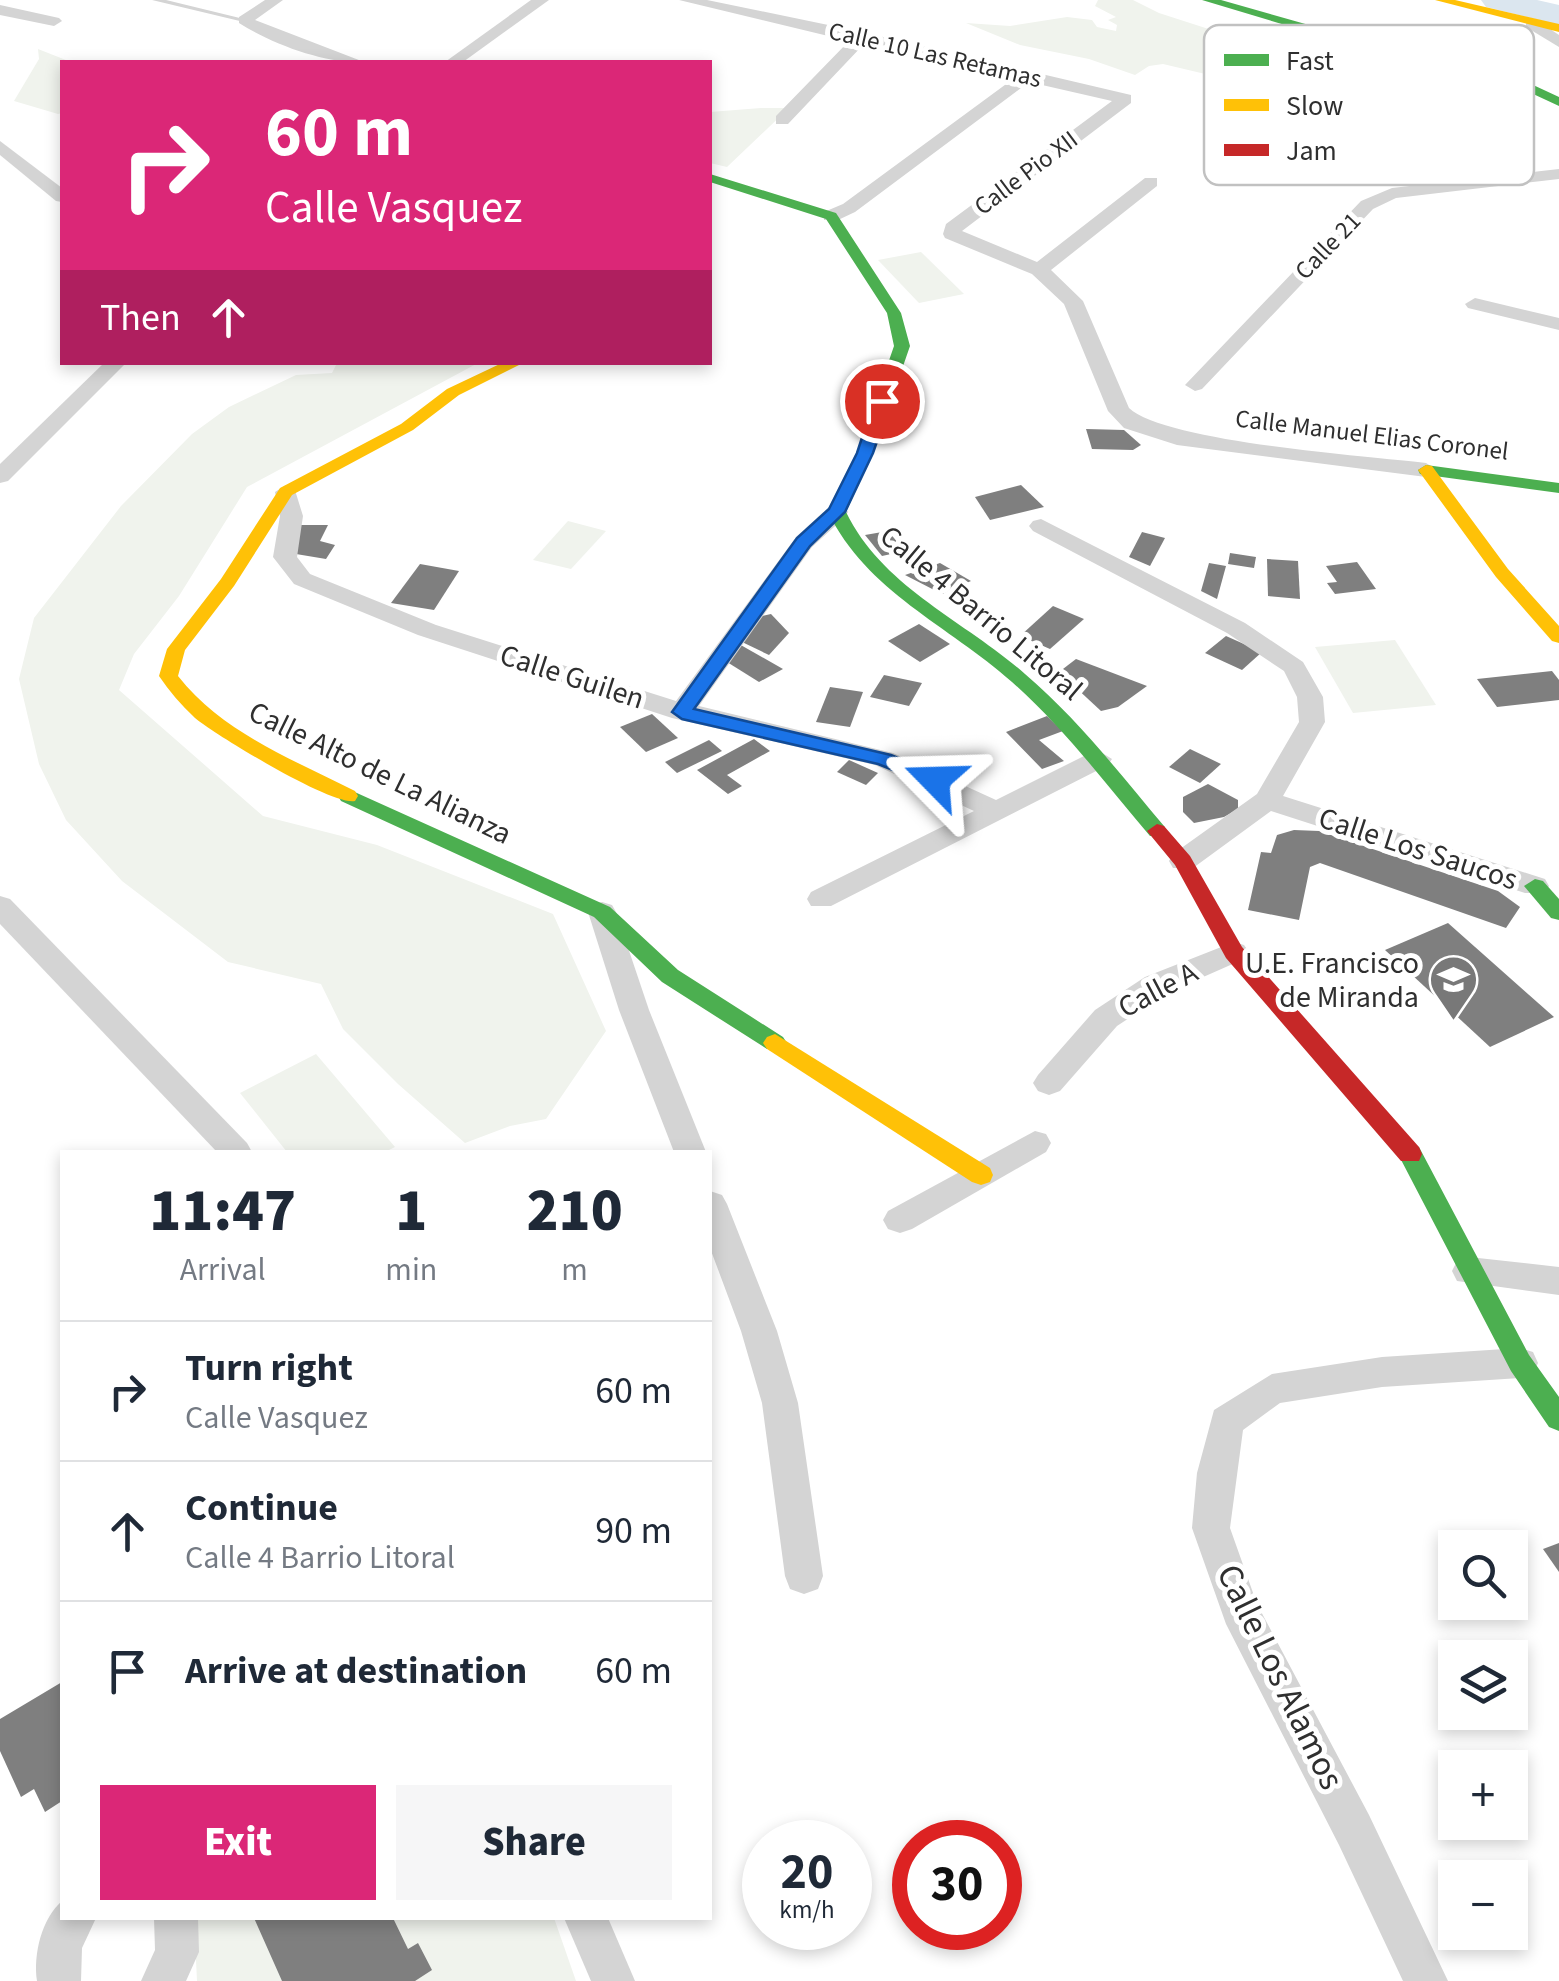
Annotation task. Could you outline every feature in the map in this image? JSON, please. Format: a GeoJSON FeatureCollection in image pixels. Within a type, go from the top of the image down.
{"type":"FeatureCollection","features":[{"type":"Feature","properties":{"kind":"street"},"geometry":{"type":"LineString","coordinates":[[274,0],[248,13],[244,20],[262,30],[350,60]]}},
{"type":"Feature","properties":{"kind":"street"},"geometry":{"type":"LineString","coordinates":[[456,60],[541,0]]}},
{"type":"Feature","properties":{"kind":"street","name":"Calle 10 Las Retamas"},"geometry":{"type":"LineString","coordinates":[[688,0],[1125,99]]}},
{"type":"Feature","properties":{"kind":"street"},"geometry":{"type":"LineString","coordinates":[[1186,0],[1269,25]]}},
{"type":"Feature","properties":{"kind":"street"},"geometry":{"type":"LineString","coordinates":[[1208,0],[1297,25]]}},
{"type":"Feature","properties":{"kind":"street"},"geometry":{"type":"LineString","coordinates":[[1441,0],[1559,30]]}},
{"type":"Feature","properties":{"kind":"street"},"geometry":{"type":"LineString","coordinates":[[0,10],[54,21]]}},
{"type":"Feature","properties":{"kind":"street"},"geometry":{"type":"LineString","coordinates":[[1534,25],[1559,42]]}},
{"type":"Feature","properties":{"kind":"street"},"geometry":{"type":"LineString","coordinates":[[782,120],[862,37]]}},
{"type":"Feature","properties":{"kind":"street"},"geometry":{"type":"LineString","coordinates":[[831,216],[849,208],[1028,76]]}},
{"type":"Feature","properties":{"kind":"street"},"geometry":{"type":"LineString","coordinates":[[1534,89],[1559,102]]}},
{"type":"Feature","properties":{"kind":"street","name":"Calle Pio XII"},"geometry":{"type":"LineString","coordinates":[[1125,99],[954,228],[952,234],[1039,270],[1073,301],[1096,346],[1119,411],[1172,445]]}},
{"type":"Feature","properties":{"kind":"street"},"geometry":{"type":"LineString","coordinates":[[0,146],[60,195]]}},
{"type":"Feature","properties":{"kind":"street","name":"Calle 21"},"geometry":{"type":"LineString","coordinates":[[1534,177],[1559,174]]}},
{"type":"Feature","properties":{"kind":"street"},"geometry":{"type":"LineString","coordinates":[[682,712],[804,542],[837,512],[865,453],[902,346],[894,314],[831,216],[712,179]]}},
{"type":"Feature","properties":{"kind":"street"},"geometry":{"type":"LineString","coordinates":[[1039,270],[1151,182]]}},
{"type":"Feature","properties":{"kind":"street","name":"Calle 21"},"geometry":{"type":"LineString","coordinates":[[1195,385],[1367,206],[1392,193],[1462,185]]}},
{"type":"Feature","properties":{"kind":"street"},"geometry":{"type":"LineString","coordinates":[[1475,304],[1559,324]]}},
{"type":"Feature","properties":{"kind":"street"},"geometry":{"type":"LineString","coordinates":[[0,476],[115,365]]}},
{"type":"Feature","properties":{"kind":"street","name":"Calle Alto de La Alianza"},"geometry":{"type":"LineString","coordinates":[[512,365],[453,392],[407,426],[286,492],[228,582],[176,649],[168,676],[180,694],[208,720],[372,808],[602,912],[670,976],[981,1175]]}},
{"type":"Feature","properties":{"kind":"street","name":"Calle Manuel Elias Coronel"},"geometry":{"type":"LineString","coordinates":[[1172,445],[1426,470],[1559,488]]}},
{"type":"Feature","properties":{"kind":"street"},"geometry":{"type":"LineString","coordinates":[[1426,470],[1502,572],[1559,637]]}},
{"type":"Feature","properties":{"kind":"street","name":"Calle Guilen"},"geometry":{"type":"LineString","coordinates":[[286,492],[294,512],[282,552],[289,569],[302,579],[427,630],[682,712],[884,759],[996,810]]}},
{"type":"Feature","properties":{"kind":"street","name":"Calle 4 Barrio Litoral"},"geometry":{"type":"LineString","coordinates":[[837,512],[846,534],[867,564],[904,596],[975,642],[1048,704],[1183,861],[1234,952],[1367,1100],[1419,1165],[1469,1272],[1520,1363],[1559,1419]]}},
{"type":"Feature","properties":{"kind":"street"},"geometry":{"type":"LineString","coordinates":[[1041,526],[1236,628],[1294,668],[1310,697],[1312,722],[1267,800],[1183,861]]}},
{"type":"Feature","properties":{"kind":"street"},"geometry":{"type":"LineString","coordinates":[[821,899],[1098,760]]}},
{"type":"Feature","properties":{"kind":"street","name":"Calle Los Saucos"},"geometry":{"type":"LineString","coordinates":[[1267,800],[1547,885],[1559,912]]}},
{"type":"Feature","properties":{"kind":"street"},"geometry":{"type":"LineString","coordinates":[[0,906],[234,1150]]}},
{"type":"Feature","properties":{"kind":"street"},"geometry":{"type":"LineString","coordinates":[[602,912],[634,1010],[689,1150]]}},
{"type":"Feature","properties":{"kind":"street","name":"Calle A"},"geometry":{"type":"LineString","coordinates":[[1050,1083],[1106,1018],[1156,985],[1234,952]]}},
{"type":"Feature","properties":{"kind":"street"},"geometry":{"type":"LineString","coordinates":[[900,1220],[1035,1144]]}},
{"type":"Feature","properties":{"kind":"street"},"geometry":{"type":"LineString","coordinates":[[712,1209],[759,1331],[780,1403],[804,1576]]}},
{"type":"Feature","properties":{"kind":"street"},"geometry":{"type":"LineString","coordinates":[[1469,1272],[1559,1281]]}},
{"type":"Feature","properties":{"kind":"street","name":"Calle Los Alamos"},"geometry":{"type":"LineString","coordinates":[[1426,1981],[1354,1830],[1240,1611],[1211,1528],[1216,1473],[1227,1421],[1272,1389],[1382,1372],[1520,1363]]}},
{"type":"Feature","properties":{"kind":"street"},"geometry":{"type":"LineString","coordinates":[[58,1981],[59,1947],[73,1920]]}},
{"type":"Feature","properties":{"kind":"street"},"geometry":{"type":"LineString","coordinates":[[163,1981],[177,1952],[176,1920]]}},
{"type":"Feature","properties":{"kind":"street"},"geometry":{"type":"LineString","coordinates":[[587,1920],[613,1981]]}},
{"type":"Feature","properties":{"kind":"lane"},"geometry":{"type":"LineString","coordinates":[[156,0],[244,20]]}},
{"type":"Feature","properties":{"kind":"shaded area"},"geometry":{"type":"Polygon","coordinates":[[[1098,0],[1133,0],[1204,28],[1204,74],[1163,64],[1149,66],[1135,75],[1089,59],[1020,45],[966,23],[1010,26],[1067,17],[1092,20],[1097,27],[1116,31],[1117,25],[1108,20],[1116,17],[1095,6],[1098,0]]]}},
{"type":"Feature","properties":{"kind":"shaded area"},"geometry":{"type":"Polygon","coordinates":[[[38,49],[66,60],[60,60],[60,114],[14,101],[39,59],[38,49]]]}},
{"type":"Feature","properties":{"kind":"shaded area"},"geometry":{"type":"Polygon","coordinates":[[[789,108],[727,167],[712,163],[712,112],[789,108]]]}},
{"type":"Feature","properties":{"kind":"shaded area"},"geometry":{"type":"Polygon","coordinates":[[[921,252],[964,294],[919,303],[878,260],[921,252]]]}},
{"type":"Feature","properties":{"kind":"shaded area"},"geometry":{"type":"Polygon","coordinates":[[[336,365],[474,365],[247,487],[179,596],[134,654],[119,690],[263,816],[377,845],[553,914],[606,1031],[546,1119],[510,1126],[465,1143],[343,1029],[321,984],[228,962],[122,881],[66,820],[39,764],[19,679],[34,618],[121,506],[192,434],[229,407],[296,375],[332,373],[336,365]]]}},
{"type":"Feature","properties":{"kind":"shaded area"},"geometry":{"type":"Polygon","coordinates":[[[568,521],[606,531],[571,569],[533,560],[568,521]]]}},
{"type":"Feature","properties":{"kind":"shaded area"},"geometry":{"type":"Polygon","coordinates":[[[1395,640],[1436,705],[1353,713],[1315,647],[1395,640]]]}},
{"type":"Feature","properties":{"kind":"shaded area"},"geometry":{"type":"Polygon","coordinates":[[[316,1054],[395,1147],[285,1150],[240,1093],[316,1054]]]}},
{"type":"Feature","properties":{"kind":"shaded area"},"geometry":{"type":"Polygon","coordinates":[[[194,1920],[555,1920],[576,1981],[197,1981],[194,1920]]]}},
{"type":"Feature","properties":{"kind":"building"},"geometry":{"type":"Polygon","coordinates":[[[1086,429],[1124,430],[1141,445],[1133,450],[1092,449],[1086,429]]]}},
{"type":"Feature","properties":{"kind":"building"},"geometry":{"type":"Polygon","coordinates":[[[1021,485],[1044,507],[990,520],[975,497],[1021,485]]]}},
{"type":"Feature","properties":{"kind":"building"},"geometry":{"type":"Polygon","coordinates":[[[298,525],[328,525],[320,541],[335,545],[326,559],[296,554],[298,525]]]}},
{"type":"Feature","properties":{"kind":"building"},"geometry":{"type":"Polygon","coordinates":[[[888,531],[905,551],[882,556],[865,535],[888,531]]]}},
{"type":"Feature","properties":{"kind":"building"},"geometry":{"type":"Polygon","coordinates":[[[1142,532],[1165,538],[1150,566],[1129,557],[1142,532]]]}},
{"type":"Feature","properties":{"kind":"building"},"geometry":{"type":"Polygon","coordinates":[[[1230,553],[1256,557],[1254,568],[1228,564],[1230,553]]]}},
{"type":"Feature","properties":{"kind":"building"},"geometry":{"type":"Polygon","coordinates":[[[1267,559],[1298,561],[1300,599],[1268,596],[1267,559]]]}},
{"type":"Feature","properties":{"kind":"building"},"geometry":{"type":"Polygon","coordinates":[[[1357,562],[1376,589],[1335,594],[1327,583],[1337,582],[1326,566],[1357,562]]]}},
{"type":"Feature","properties":{"kind":"building"},"geometry":{"type":"Polygon","coordinates":[[[940,563],[971,581],[942,594],[905,575],[940,563]]]}},
{"type":"Feature","properties":{"kind":"building"},"geometry":{"type":"Polygon","coordinates":[[[1209,563],[1226,566],[1217,599],[1201,591],[1209,563]]]}},
{"type":"Feature","properties":{"kind":"building"},"geometry":{"type":"Polygon","coordinates":[[[420,564],[459,571],[434,610],[391,603],[420,564]]]}},
{"type":"Feature","properties":{"kind":"building"},"geometry":{"type":"Polygon","coordinates":[[[1053,606],[1084,619],[1050,649],[1020,636],[1053,606]]]}},
{"type":"Feature","properties":{"kind":"building"},"geometry":{"type":"Polygon","coordinates":[[[771,614],[789,633],[769,655],[742,642],[762,616],[771,614]]]}},
{"type":"Feature","properties":{"kind":"building"},"geometry":{"type":"Polygon","coordinates":[[[919,624],[950,644],[920,662],[888,641],[919,624]]]}},
{"type":"Feature","properties":{"kind":"building"},"geometry":{"type":"Polygon","coordinates":[[[1226,636],[1262,652],[1242,670],[1205,653],[1226,636]]]}},
{"type":"Feature","properties":{"kind":"building"},"geometry":{"type":"Polygon","coordinates":[[[739,644],[783,669],[759,682],[727,662],[739,644]]]}},
{"type":"Feature","properties":{"kind":"building"},"geometry":{"type":"Polygon","coordinates":[[[1076,659],[1147,686],[1118,707],[1101,711],[1059,672],[1076,659]]]}},
{"type":"Feature","properties":{"kind":"building"},"geometry":{"type":"Polygon","coordinates":[[[1552,671],[1559,680],[1559,700],[1497,707],[1477,679],[1552,671]]]}},
{"type":"Feature","properties":{"kind":"building"},"geometry":{"type":"Polygon","coordinates":[[[884,675],[922,683],[909,706],[870,697],[884,675]]]}},
{"type":"Feature","properties":{"kind":"building"},"geometry":{"type":"Polygon","coordinates":[[[830,687],[863,692],[850,727],[816,722],[830,687]]]}},
{"type":"Feature","properties":{"kind":"building"},"geometry":{"type":"Polygon","coordinates":[[[652,714],[678,738],[646,752],[620,727],[652,714]]]}},
{"type":"Feature","properties":{"kind":"building"},"geometry":{"type":"Polygon","coordinates":[[[1047,716],[1063,731],[1039,740],[1064,761],[1042,769],[1006,732],[1047,716]]]}},
{"type":"Feature","properties":{"kind":"building"},"geometry":{"type":"Polygon","coordinates":[[[754,739],[770,751],[727,775],[742,786],[728,794],[697,770],[754,739]]]}},
{"type":"Feature","properties":{"kind":"building"},"geometry":{"type":"Polygon","coordinates":[[[709,740],[722,751],[677,773],[665,762],[709,740]]]}},
{"type":"Feature","properties":{"kind":"building"},"geometry":{"type":"Polygon","coordinates":[[[1190,749],[1221,764],[1200,783],[1169,767],[1190,749]]]}},
{"type":"Feature","properties":{"kind":"building"},"geometry":{"type":"Polygon","coordinates":[[[849,760],[878,773],[866,785],[837,772],[849,760]]]}},
{"type":"Feature","properties":{"kind":"building"},"geometry":{"type":"Polygon","coordinates":[[[1208,784],[1238,800],[1238,809],[1224,817],[1194,823],[1183,812],[1183,797],[1208,784]]]}},
{"type":"Feature","properties":{"kind":"building"},"geometry":{"type":"Polygon","coordinates":[[[1294,830],[1319,831],[1498,891],[1520,907],[1506,928],[1320,863],[1310,867],[1299,920],[1248,910],[1261,852],[1271,853],[1277,835],[1294,830]]]}},
{"type":"Feature","properties":{"kind":"building"},"geometry":{"type":"Polygon","coordinates":[[[1448,923],[1554,1017],[1490,1047],[1385,950],[1448,923]]]}},
{"type":"Feature","properties":{"kind":"building"},"geometry":{"type":"Polygon","coordinates":[[[1559,1543],[1559,1572],[1543,1549],[1559,1543]]]}},
{"type":"Feature","properties":{"kind":"building"},"geometry":{"type":"Polygon","coordinates":[[[60,1683],[60,1802],[45,1812],[34,1789],[21,1797],[0,1751],[0,1719],[60,1683]]]}},
{"type":"Feature","properties":{"kind":"building"},"geometry":{"type":"Polygon","coordinates":[[[255,1920],[394,1920],[408,1949],[418,1943],[432,1970],[415,1981],[282,1981],[255,1920]]]}},
{"type":"Feature","properties":{"kind":"waterway"},"geometry":{"type":"LineString","coordinates":[[1497,0],[1559,15]]}},
{"type":"Feature","properties":{"kind":"traffic: fast"},"geometry":{"type":"LineString","coordinates":[[1208,0],[1297,25]]}},
{"type":"Feature","properties":{"kind":"traffic: fast"},"geometry":{"type":"LineString","coordinates":[[1534,90],[1559,102]]}},
{"type":"Feature","properties":{"kind":"traffic: fast"},"geometry":{"type":"LineString","coordinates":[[712,179],[831,216],[894,313],[902,346],[865,453],[837,512],[848,535],[862,555],[895,587],[984,649],[1045,702],[1089,748],[1157,831]]}},
{"type":"Feature","properties":{"kind":"traffic: fast"},"geometry":{"type":"LineString","coordinates":[[1426,470],[1559,488]]}},
{"type":"Feature","properties":{"kind":"traffic: fast"},"geometry":{"type":"LineString","coordinates":[[348,796],[602,912],[670,976],[775,1043]]}},
{"type":"Feature","properties":{"kind":"traffic: fast"},"geometry":{"type":"LineString","coordinates":[[1535,886],[1559,913]]}},
{"type":"Feature","properties":{"kind":"traffic: fast"},"geometry":{"type":"LineString","coordinates":[[1410,1154],[1520,1363],[1559,1419]]}},
{"type":"Feature","properties":{"kind":"traffic: slow"},"geometry":{"type":"LineString","coordinates":[[1441,0],[1559,28]]}},
{"type":"Feature","properties":{"kind":"traffic: slow"},"geometry":{"type":"LineString","coordinates":[[348,796],[250,746],[204,715],[168,676],[176,649],[228,582],[286,492],[407,427],[453,392],[512,365]]}},
{"type":"Feature","properties":{"kind":"traffic: slow"},"geometry":{"type":"LineString","coordinates":[[1426,470],[1502,573],[1559,637]]}},
{"type":"Feature","properties":{"kind":"traffic: slow"},"geometry":{"type":"LineString","coordinates":[[775,1043],[981,1175]]}},
{"type":"Feature","properties":{"kind":"traffic: jam"},"geometry":{"type":"LineString","coordinates":[[1157,831],[1183,861],[1234,952],[1410,1154]]}},
{"type":"Feature","properties":{"kind":"place","name":"U.E. Francisco de Miranda"},"geometry":{"type":"Point","coordinates":[1454,1022]}},
{"type":"Feature","properties":{"kind":"route"},"geometry":{"type":"LineString","coordinates":[[882,401],[865,453],[837,512],[804,542],[682,712],[884,759],[935,780]]}}]}
